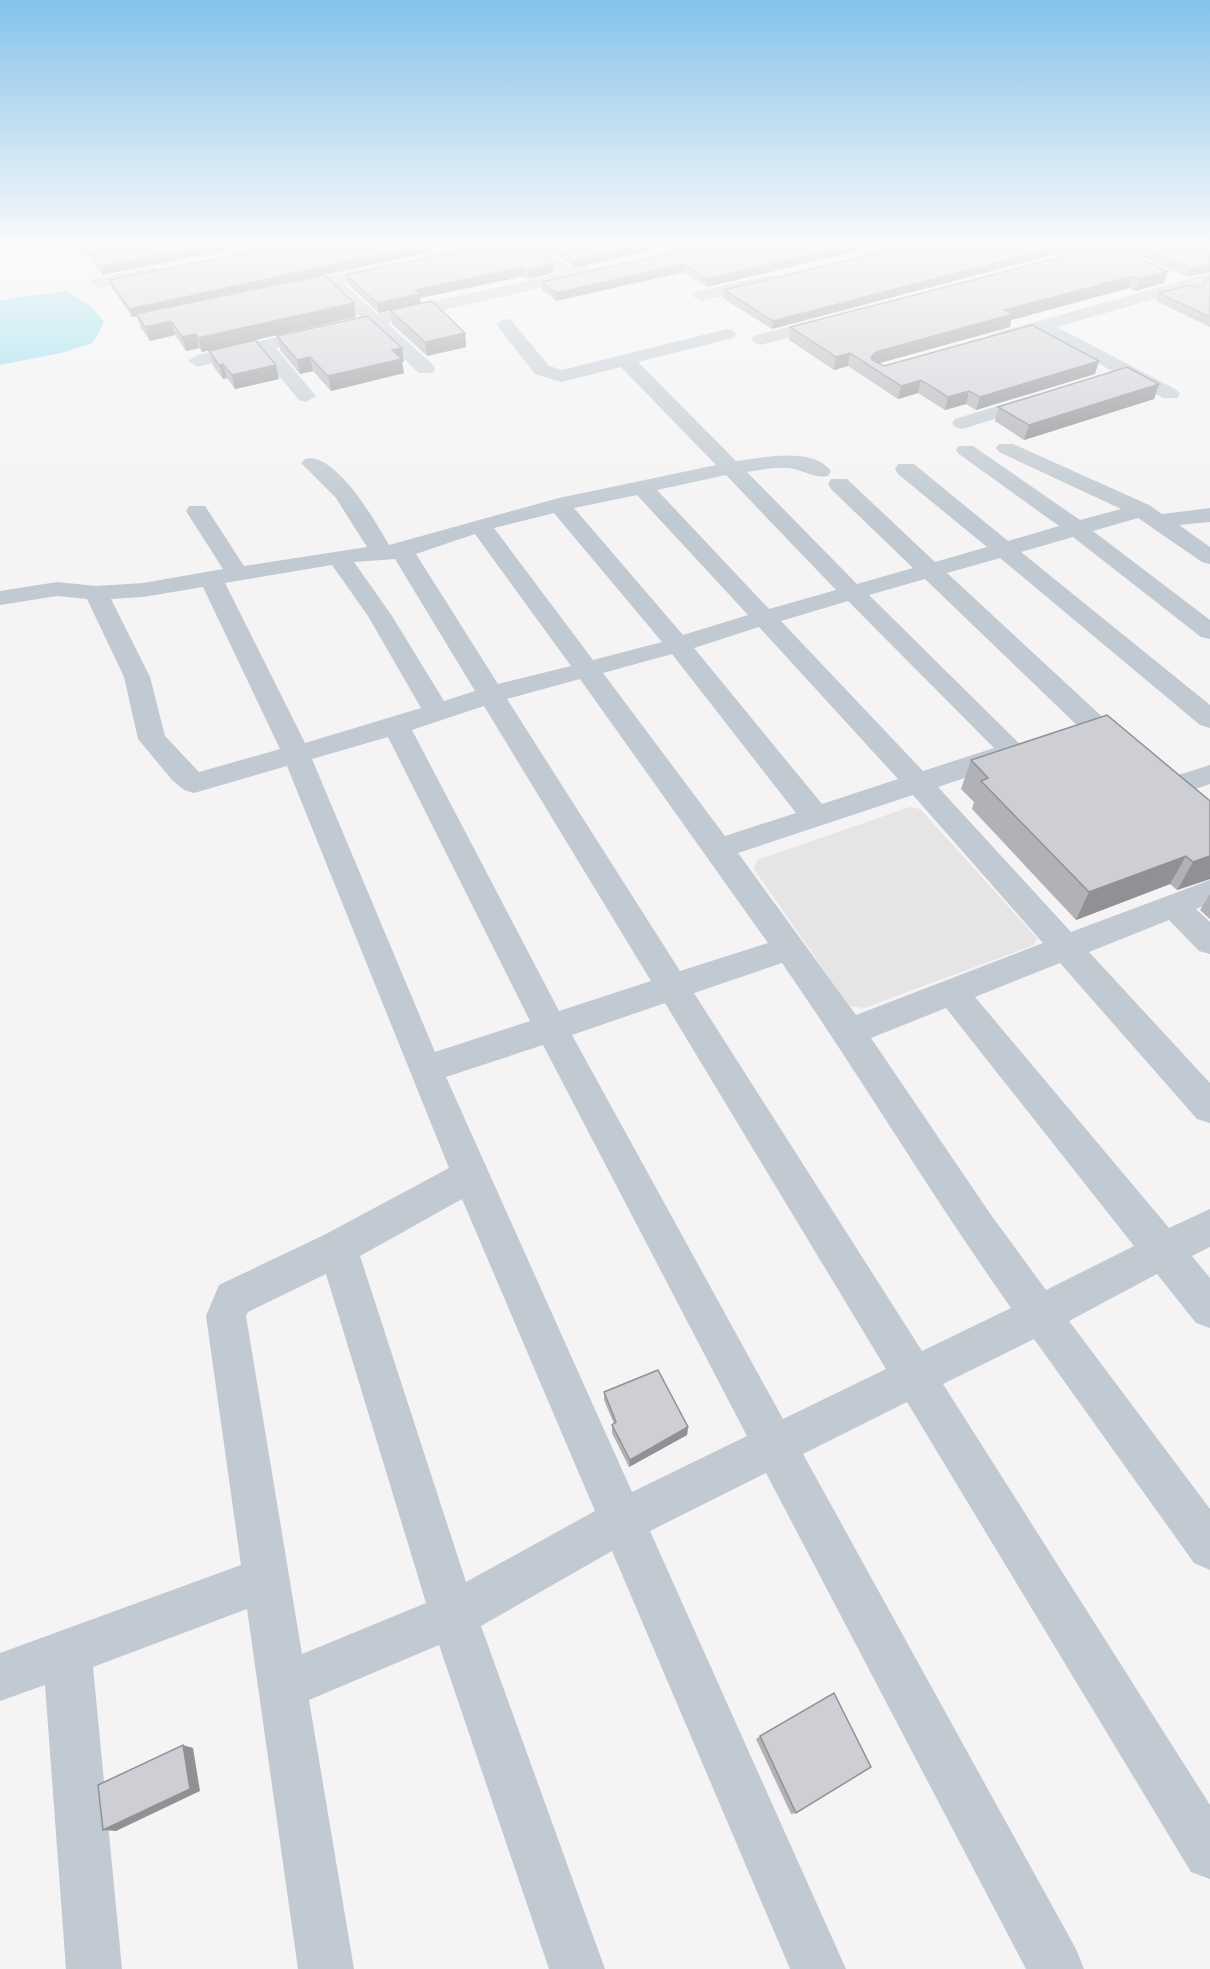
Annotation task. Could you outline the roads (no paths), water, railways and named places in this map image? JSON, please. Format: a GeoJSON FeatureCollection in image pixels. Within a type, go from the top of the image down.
{"type":"FeatureCollection","features":[{"type":"Feature","properties":{"kind":"street"},"geometry":{"type":"LineString","coordinates":[[197,361],[317,334]]}},
{"type":"Feature","properties":{"kind":"street"},"geometry":{"type":"LineString","coordinates":[[388,334],[426,369]]}},
{"type":"Feature","properties":{"kind":"street"},"geometry":{"type":"LineString","coordinates":[[513,334],[542,370],[561,376],[727,334]]}},
{"type":"Feature","properties":{"kind":"street"},"geometry":{"type":"LineString","coordinates":[[760,340],[782,334]]}},
{"type":"Feature","properties":{"kind":"street"},"geometry":{"type":"LineString","coordinates":[[972,346],[1014,334]]}},
{"type":"Feature","properties":{"kind":"street"},"geometry":{"type":"LineString","coordinates":[[1056,334],[1170,394]]}},
{"type":"Feature","properties":{"kind":"street"},"geometry":{"type":"LineString","coordinates":[[264,346],[306,396]]}},
{"type":"Feature","properties":{"kind":"street"},"geometry":{"type":"LineString","coordinates":[[626,361],[852,592],[1024,748],[718,849]]}},
{"type":"Feature","properties":{"kind":"street"},"geometry":{"type":"LineString","coordinates":[[1105,379],[1127,372]]}},
{"type":"Feature","properties":{"kind":"street"},"geometry":{"type":"LineString","coordinates":[[963,423],[1061,392]]}},
{"type":"Feature","properties":{"kind":"street"},"geometry":{"type":"LineString","coordinates":[[1006,448],[1150,515],[1210,557]]}},
{"type":"Feature","properties":{"kind":"street"},"geometry":{"type":"LineString","coordinates":[[966,450],[1076,529],[1210,632]]}},
{"type":"Feature","properties":{"kind":"street"},"geometry":{"type":"LineString","coordinates":[[0,598],[57,590],[96,593],[225,578],[338,557],[392,552],[480,525],[559,505],[730,468],[783,461],[802,463],[829,478],[1093,725],[1194,811]]}},
{"type":"Feature","properties":{"kind":"street"},"geometry":{"type":"LineString","coordinates":[[312,463],[334,480],[353,501],[392,552],[490,695],[674,987],[1210,1853]]}},
{"type":"Feature","properties":{"kind":"street"},"geometry":{"type":"LineString","coordinates":[[906,469],[1210,719]]}},
{"type":"Feature","properties":{"kind":"street"},"geometry":{"type":"LineString","coordinates":[[642,487],[920,784],[1210,1108]]}},
{"type":"Feature","properties":{"kind":"street"},"geometry":{"type":"LineString","coordinates":[[559,505],[678,645],[815,816]]}},
{"type":"Feature","properties":{"kind":"street"},"geometry":{"type":"LineString","coordinates":[[196,511],[425,1070],[818,1969]]}},
{"type":"Feature","properties":{"kind":"street"},"geometry":{"type":"LineString","coordinates":[[96,593],[137,677],[148,731],[182,773],[194,783],[396,726],[490,695],[587,671],[852,592],[1076,529],[1150,515],[1210,515]]}},
{"type":"Feature","properties":{"kind":"street"},"geometry":{"type":"LineString","coordinates":[[480,525],[789,948],[845,1028],[977,1228],[1210,1546]]}},
{"type":"Feature","properties":{"kind":"street"},"geometry":{"type":"LineString","coordinates":[[338,557],[380,616],[436,711]]}},
{"type":"Feature","properties":{"kind":"street"},"geometry":{"type":"LineString","coordinates":[[1064,735],[1093,725]]}},
{"type":"Feature","properties":{"kind":"street"},"geometry":{"type":"LineString","coordinates":[[396,726],[551,1028],[1056,1969]]}},
{"type":"Feature","properties":{"kind":"street"},"geometry":{"type":"LineString","coordinates":[[1156,777],[1210,774]]}},
{"type":"Feature","properties":{"kind":"street"},"geometry":{"type":"LineString","coordinates":[[845,1028],[855,1030],[1210,891]]}},
{"type":"Feature","properties":{"kind":"street"},"geometry":{"type":"LineString","coordinates":[[1173,905],[1210,942]]}},
{"type":"Feature","properties":{"kind":"street"},"geometry":{"type":"LineString","coordinates":[[425,1070],[789,948]]}},
{"type":"Feature","properties":{"kind":"street"},"geometry":{"type":"LineString","coordinates":[[951,991],[1210,1309]]}},
{"type":"Feature","properties":{"kind":"street"},"geometry":{"type":"LineString","coordinates":[[326,1969],[264,1580],[226,1316],[228,1306],[233,1299],[338,1248],[471,1175]]}},
{"type":"Feature","properties":{"kind":"street"},"geometry":{"type":"LineString","coordinates":[[281,1687],[453,1615],[622,1521],[776,1447],[1210,1227]]}},
{"type":"Feature","properties":{"kind":"street"},"geometry":{"type":"LineString","coordinates":[[338,1248],[453,1615],[577,1969]]}},
{"type":"Feature","properties":{"kind":"street"},"geometry":{"type":"LineString","coordinates":[[0,1677],[264,1580]]}},
{"type":"Feature","properties":{"kind":"street"},"geometry":{"type":"LineString","coordinates":[[67,1652],[94,1969]]}},
{"type":"Feature","properties":{"kind":"water"},"geometry":{"type":"Polygon","coordinates":[[[0,334],[98,334],[93,343],[61,353],[0,365],[0,334]]]}}]}
